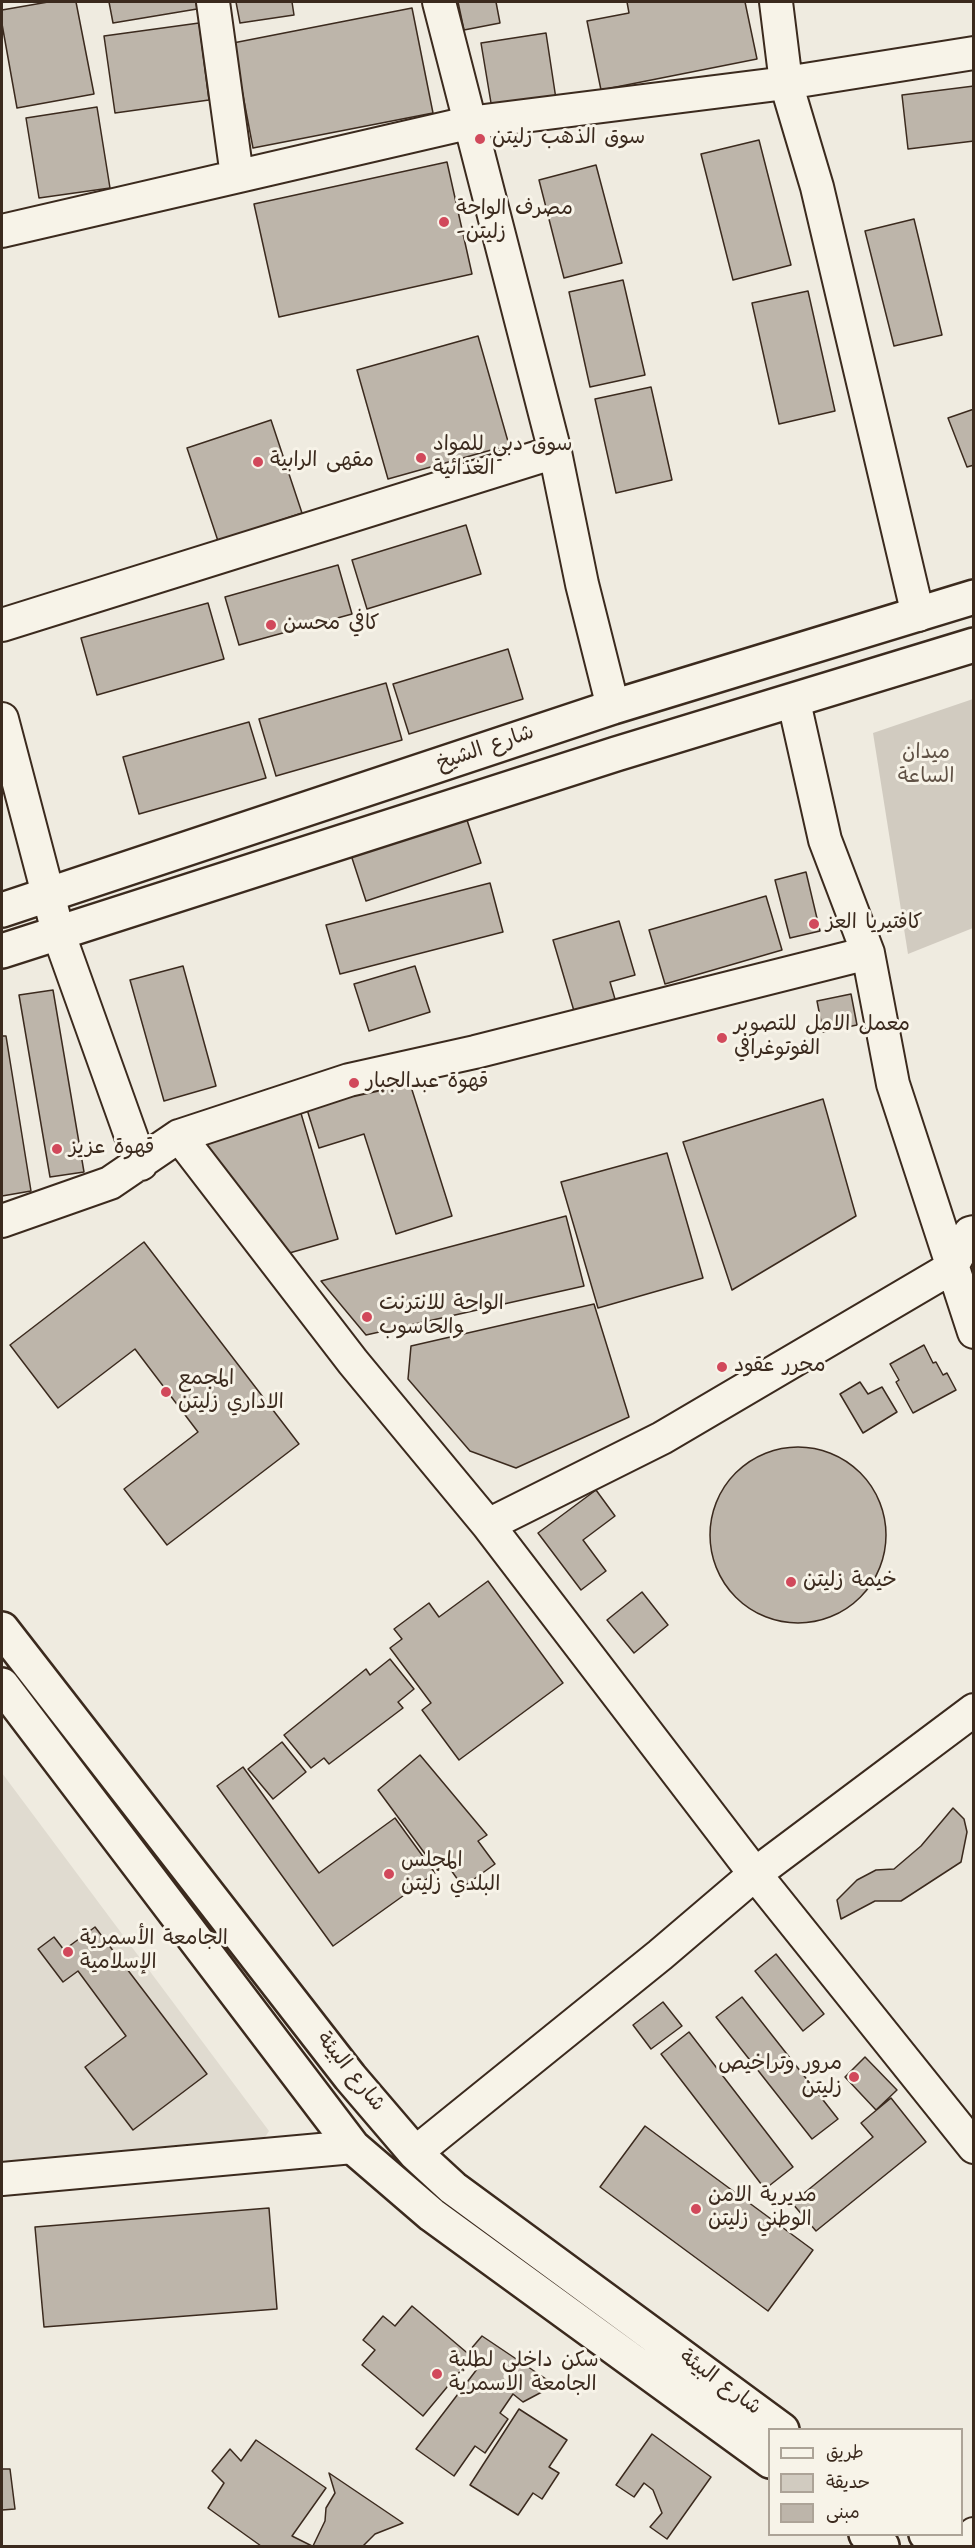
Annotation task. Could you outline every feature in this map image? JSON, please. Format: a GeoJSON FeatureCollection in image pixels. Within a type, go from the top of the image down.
{"type":"FeatureCollection","features":[{"type":"Feature","properties":{"kind":"main road","name":"شارع الشيخ"},"geometry":{"type":"LineString","coordinates":[[2,910],[613,707],[974,597]]}},
{"type":"Feature","properties":{"kind":"main road","name":"شارع الشيخ"},"geometry":{"type":"LineString","coordinates":[[2,951],[616,754],[794,702],[974,645]]}},
{"type":"Feature","properties":{"kind":"main road","name":"شارع البيئة"},"geometry":{"type":"LineString","coordinates":[[2,1631],[350,2077],[415,2153],[453,2188],[779,2428]]}},
{"type":"Feature","properties":{"kind":"main road","name":"شارع البيئة"},"geometry":{"type":"LineString","coordinates":[[2,1685],[353,2147],[432,2215],[768,2460]]}},
{"type":"Feature","properties":{"kind":"main road"},"geometry":{"type":"LineString","coordinates":[[867,2536],[882,2547]]}},
{"type":"Feature","properties":{"kind":"main road"},"geometry":{"type":"LineString","coordinates":[[927,2536],[943,2547]]}},
{"type":"Feature","properties":{"kind":"street"},"geometry":{"type":"LineString","coordinates":[[213,2],[237,176]]}},
{"type":"Feature","properties":{"kind":"street"},"geometry":{"type":"LineString","coordinates":[[439,2],[468,123],[555,452],[582,584],[613,707]]}},
{"type":"Feature","properties":{"kind":"street"},"geometry":{"type":"LineString","coordinates":[[776,2],[786,83],[817,187],[918,615]]}},
{"type":"Feature","properties":{"kind":"street"},"geometry":{"type":"LineString","coordinates":[[2,231],[468,123],[786,83],[974,53]]}},
{"type":"Feature","properties":{"kind":"street"},"geometry":{"type":"LineString","coordinates":[[2,624],[555,452]]}},
{"type":"Feature","properties":{"kind":"street"},"geometry":{"type":"LineString","coordinates":[[794,702],[825,840],[868,953],[893,1084],[951,1268],[974,1332]]}},
{"type":"Feature","properties":{"kind":"street"},"geometry":{"type":"LineString","coordinates":[[2,719],[58,932],[141,1164]]}},
{"type":"Feature","properties":{"kind":"street"},"geometry":{"type":"LineString","coordinates":[[2,1221],[110,1183],[179,1136],[349,1080],[475,1052],[868,953]]}},
{"type":"Feature","properties":{"kind":"street"},"geometry":{"type":"LineString","coordinates":[[179,1136],[353,1362],[488,1525],[755,1874],[974,2146]]}},
{"type":"Feature","properties":{"kind":"street"},"geometry":{"type":"LineString","coordinates":[[488,1525],[662,1438],[951,1268],[970,1233],[974,1232]]}},
{"type":"Feature","properties":{"kind":"street"},"geometry":{"type":"LineString","coordinates":[[415,2153],[660,1955],[755,1874],[974,1710]]}},
{"type":"Feature","properties":{"kind":"street"},"geometry":{"type":"LineString","coordinates":[[7,2178],[353,2147]]}},
{"type":"Feature","properties":{"kind":"street"},"geometry":{"type":"LineString","coordinates":[[964,2547],[974,2534]]}},
{"type":"Feature","properties":{"kind":"shaded area","name":"الجامعة الأسمرية الإسلامية"},"geometry":{"type":"Polygon","coordinates":[[[2,1773],[269,2131],[258,2148],[2,2170],[2,1773]]]}},
{"type":"Feature","properties":{"kind":"green space","name":"ميدان الساعة"},"geometry":{"type":"Polygon","coordinates":[[[973,699],[973,928],[908,954],[873,733],[973,699]]]}},
{"type":"Feature","properties":{"kind":"building"},"geometry":{"type":"Polygon","coordinates":[[[48,2],[76,2],[94,94],[17,108],[2,24],[2,10],[48,2]]]}},
{"type":"Feature","properties":{"kind":"building"},"geometry":{"type":"Polygon","coordinates":[[[109,2],[196,2],[197,9],[113,23],[109,2]]]}},
{"type":"Feature","properties":{"kind":"building"},"geometry":{"type":"Polygon","coordinates":[[[236,2],[292,2],[294,15],[240,23],[236,2]]]}},
{"type":"Feature","properties":{"kind":"building"},"geometry":{"type":"Polygon","coordinates":[[[458,2],[496,2],[500,23],[464,30],[458,2]]]}},
{"type":"Feature","properties":{"kind":"building"},"geometry":{"type":"Polygon","coordinates":[[[627,2],[745,2],[757,59],[601,90],[587,21],[629,13],[627,2]]]}},
{"type":"Feature","properties":{"kind":"building"},"geometry":{"type":"Polygon","coordinates":[[[412,8],[433,113],[253,148],[233,43],[412,8]]]}},
{"type":"Feature","properties":{"kind":"building"},"geometry":{"type":"Polygon","coordinates":[[[199,23],[209,100],[115,113],[104,36],[199,23]]]}},
{"type":"Feature","properties":{"kind":"building"},"geometry":{"type":"Polygon","coordinates":[[[546,33],[556,99],[492,109],[481,43],[546,33]]]}},
{"type":"Feature","properties":{"kind":"building"},"geometry":{"type":"Polygon","coordinates":[[[974,86],[974,141],[908,149],[902,95],[974,86]]]}},
{"type":"Feature","properties":{"kind":"building"},"geometry":{"type":"Polygon","coordinates":[[[97,107],[110,188],[39,198],[26,118],[97,107]]]}},
{"type":"Feature","properties":{"kind":"building"},"geometry":{"type":"Polygon","coordinates":[[[759,140],[791,265],[733,280],[701,154],[759,140]]]}},
{"type":"Feature","properties":{"kind":"building"},"geometry":{"type":"Polygon","coordinates":[[[447,162],[472,274],[279,317],[254,204],[447,162]]]}},
{"type":"Feature","properties":{"kind":"building"},"geometry":{"type":"Polygon","coordinates":[[[596,165],[622,263],[564,278],[539,180],[596,165]]]}},
{"type":"Feature","properties":{"kind":"building"},"geometry":{"type":"Polygon","coordinates":[[[914,219],[942,335],[894,346],[865,231],[914,219]]]}},
{"type":"Feature","properties":{"kind":"building"},"geometry":{"type":"Polygon","coordinates":[[[623,280],[645,375],[590,387],[569,292],[623,280]]]}},
{"type":"Feature","properties":{"kind":"building"},"geometry":{"type":"Polygon","coordinates":[[[808,291],[835,411],[779,424],[752,303],[808,291]]]}},
{"type":"Feature","properties":{"kind":"building"},"geometry":{"type":"Polygon","coordinates":[[[478,336],[509,445],[388,479],[357,370],[478,336]]]}},
{"type":"Feature","properties":{"kind":"building"},"geometry":{"type":"Polygon","coordinates":[[[651,387],[672,480],[616,493],[595,399],[651,387]]]}},
{"type":"Feature","properties":{"kind":"building"},"geometry":{"type":"Polygon","coordinates":[[[974,409],[974,465],[967,467],[948,418],[974,409]]]}},
{"type":"Feature","properties":{"kind":"building"},"geometry":{"type":"Polygon","coordinates":[[[271,420],[302,513],[218,541],[187,448],[271,420]]]}},
{"type":"Feature","properties":{"kind":"building"},"geometry":{"type":"Polygon","coordinates":[[[466,525],[481,574],[367,609],[352,560],[466,525]]]}},
{"type":"Feature","properties":{"kind":"building"},"geometry":{"type":"Polygon","coordinates":[[[338,565],[352,614],[239,645],[225,597],[338,565]]]}},
{"type":"Feature","properties":{"kind":"building"},"geometry":{"type":"Polygon","coordinates":[[[208,603],[224,659],[97,695],[81,638],[208,603]]]}},
{"type":"Feature","properties":{"kind":"building"},"geometry":{"type":"Polygon","coordinates":[[[508,649],[523,699],[409,734],[393,684],[508,649]]]}},
{"type":"Feature","properties":{"kind":"building"},"geometry":{"type":"Polygon","coordinates":[[[386,683],[402,740],[276,776],[259,719],[386,683]]]}},
{"type":"Feature","properties":{"kind":"building"},"geometry":{"type":"Polygon","coordinates":[[[249,722],[266,778],[139,814],[123,757],[249,722]]]}},
{"type":"Feature","properties":{"kind":"building"},"geometry":{"type":"Polygon","coordinates":[[[466,817],[481,863],[366,901],[351,855],[466,817]]]}},
{"type":"Feature","properties":{"kind":"building"},"geometry":{"type":"Polygon","coordinates":[[[806,872],[820,931],[790,938],[775,880],[806,872]]]}},
{"type":"Feature","properties":{"kind":"building"},"geometry":{"type":"Polygon","coordinates":[[[490,883],[503,932],[340,974],[326,925],[490,883]]]}},
{"type":"Feature","properties":{"kind":"building"},"geometry":{"type":"Polygon","coordinates":[[[766,896],[782,950],[665,984],[649,930],[766,896]]]}},
{"type":"Feature","properties":{"kind":"building"},"geometry":{"type":"Polygon","coordinates":[[[619,921],[635,975],[610,982],[615,999],[574,1011],[553,940],[619,921]]]}},
{"type":"Feature","properties":{"kind":"building"},"geometry":{"type":"Polygon","coordinates":[[[183,966],[216,1086],[164,1101],[130,980],[183,966]]]}},
{"type":"Feature","properties":{"kind":"building"},"geometry":{"type":"Polygon","coordinates":[[[415,966],[430,1012],[369,1031],[354,984],[415,966]]]}},
{"type":"Feature","properties":{"kind":"building"},"geometry":{"type":"Polygon","coordinates":[[[53,990],[84,1172],[50,1177],[19,995],[53,990]]]}},
{"type":"Feature","properties":{"kind":"building"},"geometry":{"type":"Polygon","coordinates":[[[851,994],[857,1025],[823,1032],[817,1001],[851,994]]]}},
{"type":"Feature","properties":{"kind":"building"},"geometry":{"type":"Polygon","coordinates":[[[2,1036],[6,1036],[31,1191],[2,1196],[2,1036]]]}},
{"type":"Feature","properties":{"kind":"building"},"geometry":{"type":"Polygon","coordinates":[[[406,1071],[452,1216],[396,1234],[364,1134],[319,1148],[305,1103],[406,1071]]]}},
{"type":"Feature","properties":{"kind":"building"},"geometry":{"type":"Polygon","coordinates":[[[823,1099],[856,1216],[732,1290],[683,1142],[823,1099]]]}},
{"type":"Feature","properties":{"kind":"building"},"geometry":{"type":"Polygon","coordinates":[[[300,1110],[338,1239],[286,1254],[202,1138],[300,1110]]]}},
{"type":"Feature","properties":{"kind":"building"},"geometry":{"type":"Polygon","coordinates":[[[667,1153],[703,1278],[598,1308],[561,1182],[667,1153]]]}},
{"type":"Feature","properties":{"kind":"building"},"geometry":{"type":"Polygon","coordinates":[[[566,1216],[584,1286],[366,1335],[321,1281],[566,1216]]]}},
{"type":"Feature","properties":{"kind":"building"},"geometry":{"type":"Polygon","coordinates":[[[144,1242],[299,1444],[167,1545],[124,1489],[198,1432],[135,1349],[58,1408],[10,1345],[144,1242]]]}},
{"type":"Feature","properties":{"kind":"building"},"geometry":{"type":"Polygon","coordinates":[[[594,1304],[629,1417],[516,1468],[470,1451],[408,1379],[411,1346],[594,1304]]]}},
{"type":"Feature","properties":{"kind":"building"},"geometry":{"type":"Polygon","coordinates":[[[924,1345],[933,1363],[936,1362],[943,1375],[947,1373],[956,1390],[913,1413],[896,1382],[899,1380],[890,1364],[924,1345]]]}},
{"type":"Feature","properties":{"kind":"building"},"geometry":{"type":"Polygon","coordinates":[[[860,1382],[868,1394],[882,1387],[897,1412],[863,1433],[840,1394],[860,1382]]]}},
{"type":"Feature","properties":{"kind":"building"},"geometry":{"type":"Polygon","coordinates":[[[798,1447],[832,1454],[847,1462],[860,1473],[871,1486],[879,1501],[886,1535],[879,1569],[871,1584],[860,1597],[847,1608],[832,1616],[798,1623],[764,1616],[749,1608],[736,1597],[725,1584],[717,1569],[710,1535],[717,1501],[725,1486],[736,1473],[749,1462],[764,1454],[798,1447]]]}},
{"type":"Feature","properties":{"kind":"building"},"geometry":{"type":"Polygon","coordinates":[[[596,1490],[615,1516],[583,1540],[606,1571],[581,1590],[538,1533],[596,1490]]]}},
{"type":"Feature","properties":{"kind":"building"},"geometry":{"type":"Polygon","coordinates":[[[488,1581],[563,1683],[459,1760],[422,1710],[431,1703],[390,1648],[402,1639],[394,1629],[429,1603],[439,1617],[488,1581]]]}},
{"type":"Feature","properties":{"kind":"building"},"geometry":{"type":"Polygon","coordinates":[[[642,1592],[668,1625],[634,1653],[607,1620],[642,1592]]]}},
{"type":"Feature","properties":{"kind":"building"},"geometry":{"type":"Polygon","coordinates":[[[390,1659],[414,1689],[398,1702],[403,1708],[329,1764],[324,1758],[311,1768],[284,1735],[366,1669],[370,1675],[390,1659]]]}},
{"type":"Feature","properties":{"kind":"building"},"geometry":{"type":"Polygon","coordinates":[[[282,1742],[306,1772],[273,1799],[248,1769],[282,1742]]]}},
{"type":"Feature","properties":{"kind":"building"},"geometry":{"type":"Polygon","coordinates":[[[420,1755],[487,1835],[478,1841],[495,1864],[463,1887],[446,1863],[437,1870],[378,1790],[420,1755]]]}},
{"type":"Feature","properties":{"kind":"building"},"geometry":{"type":"Polygon","coordinates":[[[243,1767],[319,1873],[395,1818],[435,1873],[333,1946],[217,1786],[243,1767]]]}},
{"type":"Feature","properties":{"kind":"building"},"geometry":{"type":"Polygon","coordinates":[[[953,1808],[964,1819],[967,1832],[961,1862],[901,1901],[875,1901],[841,1919],[837,1900],[857,1880],[876,1870],[894,1869],[921,1846],[953,1808]]]}},
{"type":"Feature","properties":{"kind":"building"},"geometry":{"type":"Polygon","coordinates":[[[95,1927],[207,2074],[133,2130],[85,2067],[126,2036],[78,1971],[63,1982],[38,1949],[54,1937],[64,1950],[95,1927]]]}},
{"type":"Feature","properties":{"kind":"building"},"geometry":{"type":"Polygon","coordinates":[[[776,1954],[824,2014],[803,2031],[755,1971],[776,1954]]]}},
{"type":"Feature","properties":{"kind":"building"},"geometry":{"type":"Polygon","coordinates":[[[742,1997],[838,2119],[812,2139],[716,2017],[742,1997]]]}},
{"type":"Feature","properties":{"kind":"building"},"geometry":{"type":"Polygon","coordinates":[[[663,2002],[682,2026],[651,2049],[633,2025],[663,2002]]]}},
{"type":"Feature","properties":{"kind":"building"},"geometry":{"type":"Polygon","coordinates":[[[689,2032],[793,2167],[765,2189],[661,2054],[689,2032]]]}},
{"type":"Feature","properties":{"kind":"building"},"geometry":{"type":"Polygon","coordinates":[[[865,2057],[897,2090],[876,2110],[845,2077],[865,2057]]]}},
{"type":"Feature","properties":{"kind":"building"},"geometry":{"type":"Polygon","coordinates":[[[891,2098],[926,2142],[816,2231],[792,2203],[873,2137],[861,2123],[891,2098]]]}},
{"type":"Feature","properties":{"kind":"building"},"geometry":{"type":"Polygon","coordinates":[[[645,2126],[813,2250],[768,2311],[600,2187],[645,2126]]]}},
{"type":"Feature","properties":{"kind":"building"},"geometry":{"type":"Polygon","coordinates":[[[269,2208],[277,2309],[44,2327],[35,2227],[269,2208]]]}},
{"type":"Feature","properties":{"kind":"building"},"geometry":{"type":"Polygon","coordinates":[[[412,2306],[472,2357],[423,2416],[362,2365],[375,2350],[363,2340],[383,2316],[395,2326],[412,2306]]]}},
{"type":"Feature","properties":{"kind":"building"},"geometry":{"type":"Polygon","coordinates":[[[482,2336],[555,2385],[523,2402],[513,2394],[500,2413],[508,2419],[485,2453],[475,2446],[454,2476],[416,2449],[484,2360],[470,2350],[482,2336]]]}},
{"type":"Feature","properties":{"kind":"building"},"geometry":{"type":"Polygon","coordinates":[[[519,2409],[567,2440],[549,2467],[559,2473],[542,2499],[533,2493],[518,2515],[470,2485],[519,2409]]]}},
{"type":"Feature","properties":{"kind":"building"},"geometry":{"type":"Polygon","coordinates":[[[652,2434],[711,2477],[667,2539],[650,2527],[662,2513],[653,2490],[644,2483],[634,2497],[616,2485],[652,2434]]]}},
{"type":"Feature","properties":{"kind":"building"},"geometry":{"type":"Polygon","coordinates":[[[256,2440],[326,2488],[292,2536],[312,2546],[261,2546],[208,2508],[224,2483],[212,2471],[230,2449],[241,2461],[256,2440]]]}},
{"type":"Feature","properties":{"kind":"building"},"geometry":{"type":"Polygon","coordinates":[[[2,2469],[10,2469],[15,2509],[2,2510],[2,2469]]]}},
{"type":"Feature","properties":{"kind":"building"},"geometry":{"type":"Polygon","coordinates":[[[329,2473],[403,2523],[375,2534],[363,2546],[313,2546],[325,2521],[326,2508],[335,2493],[329,2473]]]}},
{"type":"Feature","properties":{"kind":"place","name":"سوق الذهب زليتن"},"geometry":{"type":"Point","coordinates":[480,139]}},
{"type":"Feature","properties":{"kind":"place","name":"مصرف الواحة -زليتن"},"geometry":{"type":"Point","coordinates":[444,222]}},
{"type":"Feature","properties":{"kind":"place","name":"سوق دبي للمواد الغذائية"},"geometry":{"type":"Point","coordinates":[421,458]}},
{"type":"Feature","properties":{"kind":"place","name":"مقهى الرابية"},"geometry":{"type":"Point","coordinates":[258,462]}},
{"type":"Feature","properties":{"kind":"place","name":"كافي محسن"},"geometry":{"type":"Point","coordinates":[271,625]}},
{"type":"Feature","properties":{"kind":"place","name":"كافتيريا العز"},"geometry":{"type":"Point","coordinates":[814,924]}},
{"type":"Feature","properties":{"kind":"place","name":"معمل الامل للتصوير الفوتوغرافي"},"geometry":{"type":"Point","coordinates":[722,1038]}},
{"type":"Feature","properties":{"kind":"place","name":"قهوة عبدالجبار"},"geometry":{"type":"Point","coordinates":[354,1083]}},
{"type":"Feature","properties":{"kind":"place","name":"قهوة عزيز"},"geometry":{"type":"Point","coordinates":[57,1149]}},
{"type":"Feature","properties":{"kind":"place","name":"الواحة للانترنت والحاسوب"},"geometry":{"type":"Point","coordinates":[367,1317]}},
{"type":"Feature","properties":{"kind":"place","name":"محرر عقود"},"geometry":{"type":"Point","coordinates":[722,1367]}},
{"type":"Feature","properties":{"kind":"place","name":"المجمع الاداري زليتن"},"geometry":{"type":"Point","coordinates":[166,1392]}},
{"type":"Feature","properties":{"kind":"place","name":"خيمة زليتن"},"geometry":{"type":"Point","coordinates":[791,1582]}},
{"type":"Feature","properties":{"kind":"place","name":"المجلس البلدي زليتن"},"geometry":{"type":"Point","coordinates":[389,1874]}},
{"type":"Feature","properties":{"kind":"place","name":"الجامعة الأسمرية الإسلامية"},"geometry":{"type":"Point","coordinates":[68,1952]}},
{"type":"Feature","properties":{"kind":"place","name":"مرور وتراخيص زليتن"},"geometry":{"type":"Point","coordinates":[854,2077]}},
{"type":"Feature","properties":{"kind":"place","name":"مديرية الامن الوطني زليتن"},"geometry":{"type":"Point","coordinates":[696,2209]}},
{"type":"Feature","properties":{"kind":"place","name":"سكن داخلي لطلبة الجامعة اﻻسمرية"},"geometry":{"type":"Point","coordinates":[437,2374]}}]}
